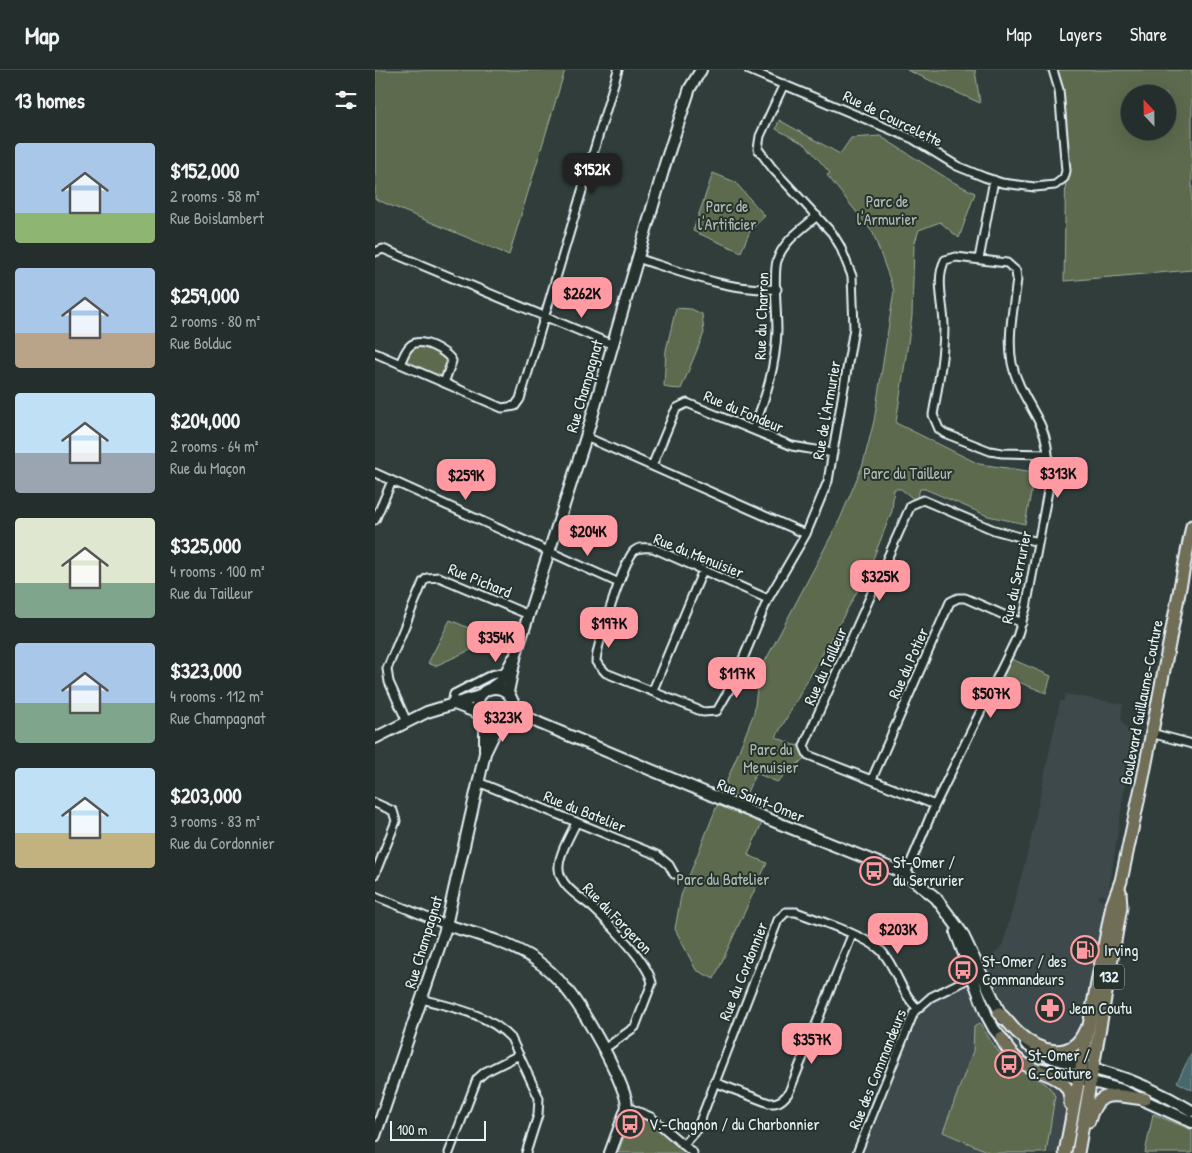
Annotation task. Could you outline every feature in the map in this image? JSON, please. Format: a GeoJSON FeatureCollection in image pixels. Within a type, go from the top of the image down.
{"type":"FeatureCollection","features":[{"type":"Feature","properties":{"kind":"main road","name":"Boulevard Guillaume-Couture"},"geometry":{"type":"LineString","coordinates":[[1078,1149],[1093,1007],[1112,905],[1120,884],[1192,526]]}},
{"type":"Feature","properties":{"kind":"main road","name":"Boulevard Guillaume-Couture"},"geometry":{"type":"LineString","coordinates":[[1066,1148],[1086,1073],[1121,907],[1120,884]]}},
{"type":"Feature","properties":{"kind":"main road"},"geometry":{"type":"LineString","coordinates":[[999,1013],[1018,1033],[1034,1044],[1048,1051],[1060,1052],[1079,1042],[1093,1007]]}},
{"type":"Feature","properties":{"kind":"main road"},"geometry":{"type":"LineString","coordinates":[[1001,1038],[1008,1050],[1021,1062],[1059,1079],[1065,1085],[1070,1099],[1066,1148]]}},
{"type":"Feature","properties":{"kind":"main road"},"geometry":{"type":"LineString","coordinates":[[1078,1149],[1092,1111],[1103,1098],[1118,1094],[1145,1099]]}},
{"type":"Feature","properties":{"kind":"street"},"geometry":{"type":"LineString","coordinates":[[375,353],[502,408],[515,406],[520,399],[618,70]]}},
{"type":"Feature","properties":{"kind":"street","name":"Rue Champagnat"},"geometry":{"type":"LineString","coordinates":[[511,697],[517,654],[548,551],[586,438],[611,344],[681,113],[701,70]]}},
{"type":"Feature","properties":{"kind":"street","name":"Rue de Courcelette"},"geometry":{"type":"LineString","coordinates":[[749,70],[913,139],[957,166],[994,180],[1035,187],[1055,185],[1064,178],[1066,157],[1059,90],[1053,70]]}},
{"type":"Feature","properties":{"kind":"street","name":"Rue de l'Armurier"},"geometry":{"type":"LineString","coordinates":[[784,84],[760,136],[758,149],[773,169],[817,216],[840,246],[852,276],[854,294],[854,328],[828,481],[806,534]]}},
{"type":"Feature","properties":{"kind":"street"},"geometry":{"type":"LineString","coordinates":[[994,180],[979,259],[956,257],[945,260],[941,266],[944,326],[933,415],[936,424],[945,433],[990,451],[1048,454]]}},
{"type":"Feature","properties":{"kind":"street","name":"Rue du Charron"},"geometry":{"type":"LineString","coordinates":[[753,430],[768,392],[773,367],[777,331],[775,273],[777,262],[781,251],[798,232],[817,216]]}},
{"type":"Feature","properties":{"kind":"street"},"geometry":{"type":"LineString","coordinates":[[375,252],[383,249],[544,314],[611,344]]}},
{"type":"Feature","properties":{"kind":"street"},"geometry":{"type":"LineString","coordinates":[[637,258],[733,288],[777,290]]}},
{"type":"Feature","properties":{"kind":"street","name":"Rue du Serrurier"},"geometry":{"type":"LineString","coordinates":[[906,874],[935,805],[1011,654],[1022,623],[1048,491],[1048,454],[1045,436],[1020,388],[1012,364],[1010,348],[1017,279],[1016,271],[1007,263],[979,259]]}},
{"type":"Feature","properties":{"kind":"street"},"geometry":{"type":"LineString","coordinates":[[400,364],[410,346],[415,343],[431,346],[449,356],[452,361],[444,383]]}},
{"type":"Feature","properties":{"kind":"street","name":"Rue du Fondeur"},"geometry":{"type":"LineString","coordinates":[[652,466],[674,413],[681,405],[693,404],[792,446],[833,453]]}},
{"type":"Feature","properties":{"kind":"street"},"geometry":{"type":"LineString","coordinates":[[586,438],[806,534]]}},
{"type":"Feature","properties":{"kind":"street"},"geometry":{"type":"LineString","coordinates":[[375,473],[619,583]]}},
{"type":"Feature","properties":{"kind":"street"},"geometry":{"type":"LineString","coordinates":[[375,520],[392,481]]}},
{"type":"Feature","properties":{"kind":"street","name":"Rue du Tailleur"},"geometry":{"type":"LineString","coordinates":[[935,805],[808,755],[804,746],[908,510],[916,501],[923,500],[994,530],[1038,542]]}},
{"type":"Feature","properties":{"kind":"street","name":"Rue du Menuisier"},"geometry":{"type":"LineString","coordinates":[[768,598],[653,548],[641,548],[632,554],[619,583],[599,644],[596,662],[606,673],[653,690],[703,712],[717,711],[732,685],[768,598],[806,534]]}},
{"type":"Feature","properties":{"kind":"street"},"geometry":{"type":"LineString","coordinates":[[653,690],[703,570]]}},
{"type":"Feature","properties":{"kind":"street","name":"Rue Pichard"},"geometry":{"type":"LineString","coordinates":[[407,722],[389,682],[387,669],[423,582],[427,578],[433,576],[439,578],[529,615]]}},
{"type":"Feature","properties":{"kind":"street","name":"Rue du Potier"},"geometry":{"type":"LineString","coordinates":[[872,779],[950,602],[958,598],[965,598],[1022,623]]}},
{"type":"Feature","properties":{"kind":"street","name":"Rue Champagnat"},"geometry":{"type":"LineString","coordinates":[[492,688],[502,680],[517,654]]}},
{"type":"Feature","properties":{"kind":"street"},"geometry":{"type":"LineString","coordinates":[[452,703],[454,694],[491,675],[505,672]]}},
{"type":"Feature","properties":{"kind":"street"},"geometry":{"type":"LineString","coordinates":[[375,738],[452,703],[480,696],[492,688],[511,697],[512,713],[509,718],[499,724],[452,703]]}},
{"type":"Feature","properties":{"kind":"street"},"geometry":{"type":"LineString","coordinates":[[480,696],[477,701],[482,717]]}},
{"type":"Feature","properties":{"kind":"street","name":"Rue Saint-Omer"},"geometry":{"type":"LineString","coordinates":[[511,697],[521,714],[539,723],[764,818],[906,874],[936,898],[955,926],[957,936],[976,975],[1013,1034],[1035,1050],[1053,1059],[1145,1099],[1192,1122]]}},
{"type":"Feature","properties":{"kind":"street","name":"Rue Champagnat"},"geometry":{"type":"LineString","coordinates":[[482,717],[485,753]]}},
{"type":"Feature","properties":{"kind":"street","name":"Rue Saint-Omer"},"geometry":{"type":"LineString","coordinates":[[509,718],[539,723]]}},
{"type":"Feature","properties":{"kind":"street","name":"Rue Champagnat"},"geometry":{"type":"LineString","coordinates":[[375,1136],[446,925],[485,753],[499,724]]}},
{"type":"Feature","properties":{"kind":"street"},"geometry":{"type":"LineString","coordinates":[[1151,733],[1192,744]]}},
{"type":"Feature","properties":{"kind":"street","name":"Rue du Batelier"},"geometry":{"type":"LineString","coordinates":[[479,782],[657,855],[669,865],[674,874]]}},
{"type":"Feature","properties":{"kind":"street"},"geometry":{"type":"LineString","coordinates":[[375,803],[393,811],[396,821],[375,874]]}},
{"type":"Feature","properties":{"kind":"street","name":"Rue du Forgeron"},"geometry":{"type":"LineString","coordinates":[[576,823],[560,860],[559,868],[562,880],[607,923],[645,966],[652,983],[635,1027],[604,1049]]}},
{"type":"Feature","properties":{"kind":"street"},"geometry":{"type":"LineString","coordinates":[[375,896],[446,925],[511,946],[549,968],[571,992],[604,1049],[624,1093],[627,1107],[610,1153]]}},
{"type":"Feature","properties":{"kind":"street","name":"Rue du Cordonnier"},"geometry":{"type":"LineString","coordinates":[[683,1145],[697,1129],[781,916],[790,910],[876,946],[883,953],[909,1001],[917,1008]]}},
{"type":"Feature","properties":{"kind":"street"},"geometry":{"type":"LineString","coordinates":[[714,1082],[769,1103],[774,1104],[785,1098],[852,936]]}},
{"type":"Feature","properties":{"kind":"street","name":"Rue Saint-Omer"},"geometry":{"type":"LineString","coordinates":[[976,975],[990,1023],[1001,1038],[1021,1057],[1048,1070],[1086,1073],[1143,1085],[1192,1111]]}},
{"type":"Feature","properties":{"kind":"street","name":"Rue des Commandeurs"},"geometry":{"type":"LineString","coordinates":[[857,1153],[910,1020],[917,1008],[931,996],[976,975]]}},
{"type":"Feature","properties":{"kind":"street"},"geometry":{"type":"LineString","coordinates":[[422,999],[479,1015],[491,1021],[511,1038],[539,1098],[538,1115],[526,1153]]}},
{"type":"Feature","properties":{"kind":"street"},"geometry":{"type":"LineString","coordinates":[[449,1153],[477,1079],[485,1072],[519,1055]]}},
{"type":"Feature","properties":{"kind":"street"},"geometry":{"type":"LineString","coordinates":[[627,1107],[651,1117],[693,1153]]}},
{"type":"Feature","properties":{"kind":"shaded area"},"geometry":{"type":"Polygon","coordinates":[[[1065,694],[1123,704],[1121,719],[1126,728],[1133,733],[1108,896],[1099,895],[1098,899],[1110,902],[1083,1047],[1069,1092],[1070,1099],[1059,1153],[864,1153],[916,1020],[924,1008],[941,996],[969,985],[1003,944],[1030,843],[1060,701],[1064,701],[1065,694]]]}},
{"type":"Feature","properties":{"kind":"green space"},"geometry":{"type":"Polygon","coordinates":[[[375,70],[565,70],[509,255],[375,199],[375,70]]]}},
{"type":"Feature","properties":{"kind":"green space"},"geometry":{"type":"Polygon","coordinates":[[[907,70],[975,70],[980,103],[907,70]]]}},
{"type":"Feature","properties":{"kind":"green space"},"geometry":{"type":"Polygon","coordinates":[[[1053,70],[1192,70],[1192,270],[1064,281],[1066,157],[1053,70]]]}},
{"type":"Feature","properties":{"kind":"green space"},"geometry":{"type":"Polygon","coordinates":[[[779,120],[840,154],[851,138],[880,136],[953,182],[975,193],[959,238],[940,222],[919,230],[914,245],[912,316],[896,423],[979,464],[1035,472],[1025,524],[988,516],[925,489],[920,489],[916,501],[901,489],[894,489],[892,511],[867,574],[776,737],[794,745],[804,746],[808,755],[777,782],[756,773],[740,807],[764,818],[748,855],[767,863],[714,979],[696,970],[675,929],[681,896],[754,713],[759,673],[840,519],[863,464],[874,421],[894,291],[873,233],[827,175],[830,173],[806,145],[776,129],[779,120]]]}},
{"type":"Feature","properties":{"kind":"green space","name":"Parc de l'Artificier"},"geometry":{"type":"Polygon","coordinates":[[[713,173],[735,182],[765,216],[751,229],[741,252],[693,231],[713,173]]]}},
{"type":"Feature","properties":{"kind":"green space"},"geometry":{"type":"Polygon","coordinates":[[[676,308],[691,309],[702,314],[704,333],[681,389],[664,386],[666,350],[676,308]]]}},
{"type":"Feature","properties":{"kind":"green space"},"geometry":{"type":"Polygon","coordinates":[[[410,346],[431,346],[452,361],[444,383],[400,364],[410,346]]]}},
{"type":"Feature","properties":{"kind":"green space"},"geometry":{"type":"Polygon","coordinates":[[[450,620],[483,634],[477,647],[435,666],[428,663],[450,620]]]}},
{"type":"Feature","properties":{"kind":"green space"},"geometry":{"type":"Polygon","coordinates":[[[1009,658],[1051,676],[1046,693],[1001,675],[1009,658]]]}},
{"type":"Feature","properties":{"kind":"green space"},"geometry":{"type":"Polygon","coordinates":[[[980,1023],[1006,1060],[1042,1081],[1052,1090],[1055,1096],[1046,1153],[991,1153],[943,1132],[973,1051],[974,1027],[980,1023]]]}},
{"type":"Feature","properties":{"kind":"green space"},"geometry":{"type":"Polygon","coordinates":[[[634,1110],[689,1153],[618,1153],[634,1110]]]}},
{"type":"Feature","properties":{"kind":"green space"},"geometry":{"type":"Polygon","coordinates":[[[1153,1114],[1192,1130],[1192,1153],[1145,1153],[1153,1114]]]}},
{"type":"Feature","properties":{"kind":"water"},"geometry":{"type":"Polygon","coordinates":[[[1192,1052],[1192,1090],[1177,1082],[1192,1052]]]}},
{"type":"Feature","properties":{"kind":"place","name":"St-Omer / du Serrurier"},"geometry":{"type":"Point","coordinates":[874,871]}},
{"type":"Feature","properties":{"kind":"place","name":"Irving"},"geometry":{"type":"Point","coordinates":[1085,950]}},
{"type":"Feature","properties":{"kind":"place","name":"St-Omer / des Commandeurs"},"geometry":{"type":"Point","coordinates":[963,970]}},
{"type":"Feature","properties":{"kind":"place","name":"Jean Coutu"},"geometry":{"type":"Point","coordinates":[1050,1008]}},
{"type":"Feature","properties":{"kind":"place","name":"St-Omer / G.-Couture"},"geometry":{"type":"Point","coordinates":[1009,1064]}},
{"type":"Feature","properties":{"kind":"place","name":"V.-Chagnon / du Charbonnier"},"geometry":{"type":"Point","coordinates":[630,1124]}},
{"type":"Feature","properties":{"kind":"park label","name":"Parc de l'Armurier"},"geometry":{"type":"Point","coordinates":[887,210]}},
{"type":"Feature","properties":{"kind":"park label","name":"Parc du Tailleur"},"geometry":{"type":"Point","coordinates":[908,473]}},
{"type":"Feature","properties":{"kind":"park label","name":"Parc du Menuisier"},"geometry":{"type":"Point","coordinates":[771,758]}},
{"type":"Feature","properties":{"kind":"park label","name":"Parc du Batelier"},"geometry":{"type":"Point","coordinates":[723,879]}}]}
